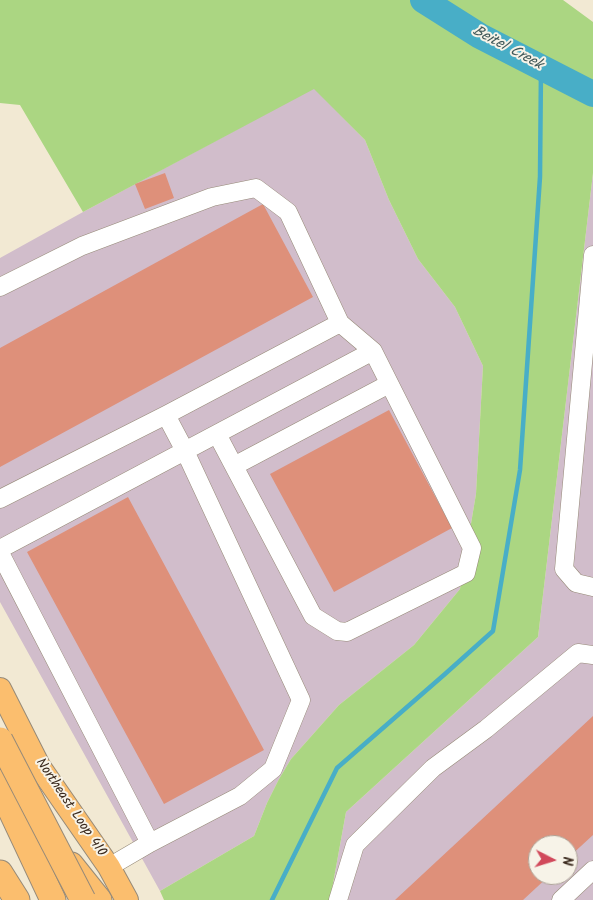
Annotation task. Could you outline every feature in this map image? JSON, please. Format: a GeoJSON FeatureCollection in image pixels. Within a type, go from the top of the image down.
{"type":"FeatureCollection","features":[{"type":"Feature","properties":{"kind":"highway"},"geometry":{"type":"LineString","coordinates":[[0,740],[83,900]]}},
{"type":"Feature","properties":{"kind":"highway"},"geometry":{"type":"LineString","coordinates":[[0,776],[100,900]]}},
{"type":"Feature","properties":{"kind":"highway"},"geometry":{"type":"LineString","coordinates":[[0,786],[52,900]]}},
{"type":"Feature","properties":{"kind":"highway"},"geometry":{"type":"LineString","coordinates":[[0,818],[52,900]]}},
{"type":"Feature","properties":{"kind":"highway"},"geometry":{"type":"LineString","coordinates":[[0,873],[17,900]]}},
{"type":"Feature","properties":{"kind":"main road","name":"Northeast Loop 410"},"geometry":{"type":"LineString","coordinates":[[0,689],[39,766],[109,866],[127,900]]}},
{"type":"Feature","properties":{"kind":"lane"},"geometry":{"type":"LineString","coordinates":[[0,287],[82,246],[212,196],[256,188],[288,212],[340,323],[373,351],[472,548],[466,573],[347,632],[337,632],[313,616],[217,434]]}},
{"type":"Feature","properties":{"kind":"lane"},"geometry":{"type":"LineString","coordinates":[[593,255],[564,569],[576,583],[593,587]]}},
{"type":"Feature","properties":{"kind":"lane"},"geometry":{"type":"LineString","coordinates":[[0,499],[166,415],[340,323]]}},
{"type":"Feature","properties":{"kind":"lane"},"geometry":{"type":"LineString","coordinates":[[0,549],[373,351]]}},
{"type":"Feature","properties":{"kind":"lane"},"geometry":{"type":"LineString","coordinates":[[234,466],[389,384]]}},
{"type":"Feature","properties":{"kind":"lane"},"geometry":{"type":"LineString","coordinates":[[109,866],[240,796],[273,769],[301,700],[185,451],[166,415]]}},
{"type":"Feature","properties":{"kind":"lane"},"geometry":{"type":"LineString","coordinates":[[0,553],[150,843]]}},
{"type":"Feature","properties":{"kind":"lane"},"geometry":{"type":"LineString","coordinates":[[338,900],[355,846],[433,768],[486,729],[578,654],[593,655]]}},
{"type":"Feature","properties":{"kind":"lane"},"geometry":{"type":"LineString","coordinates":[[561,900],[593,870]]}},
{"type":"Feature","properties":{"kind":"shaded area"},"geometry":{"type":"Polygon","coordinates":[[[314,88],[365,140],[389,200],[418,259],[455,307],[483,366],[476,494],[460,589],[414,645],[339,705],[291,759],[267,803],[254,836],[160,891],[0,602],[0,258],[314,88]]]}},
{"type":"Feature","properties":{"kind":"shaded area"},"geometry":{"type":"Polygon","coordinates":[[[593,173],[593,900],[330,900],[346,812],[538,637],[593,173]]]}},
{"type":"Feature","properties":{"kind":"green space"},"geometry":{"type":"Polygon","coordinates":[[[0,0],[563,0],[593,22],[593,173],[538,637],[346,812],[330,900],[164,900],[160,891],[254,836],[267,803],[291,759],[339,705],[414,645],[460,589],[476,494],[483,366],[455,307],[418,259],[389,200],[365,140],[314,89],[83,212],[20,105],[0,103],[0,0]]]}},
{"type":"Feature","properties":{"kind":"building"},"geometry":{"type":"Polygon","coordinates":[[[165,173],[174,198],[145,209],[135,184],[165,173]]]}},
{"type":"Feature","properties":{"kind":"building"},"geometry":{"type":"Polygon","coordinates":[[[263,204],[313,297],[0,467],[0,348],[263,204]]]}},
{"type":"Feature","properties":{"kind":"building"},"geometry":{"type":"Polygon","coordinates":[[[389,410],[452,528],[334,592],[270,474],[389,410]]]}},
{"type":"Feature","properties":{"kind":"building"},"geometry":{"type":"Polygon","coordinates":[[[128,497],[264,750],[164,804],[27,552],[128,497]]]}},
{"type":"Feature","properties":{"kind":"building"},"geometry":{"type":"Polygon","coordinates":[[[593,716],[593,835],[578,849],[578,835],[528,835],[528,885],[539,885],[523,900],[395,900],[593,716]]]}},
{"type":"Feature","properties":{"kind":"waterway","name":"Beitel Creek"},"geometry":{"type":"LineString","coordinates":[[423,0],[480,36],[593,94]]}},
{"type":"Feature","properties":{"kind":"waterway"},"geometry":{"type":"LineString","coordinates":[[272,900],[337,768],[493,631],[520,470],[540,177],[541,67]]}}]}
